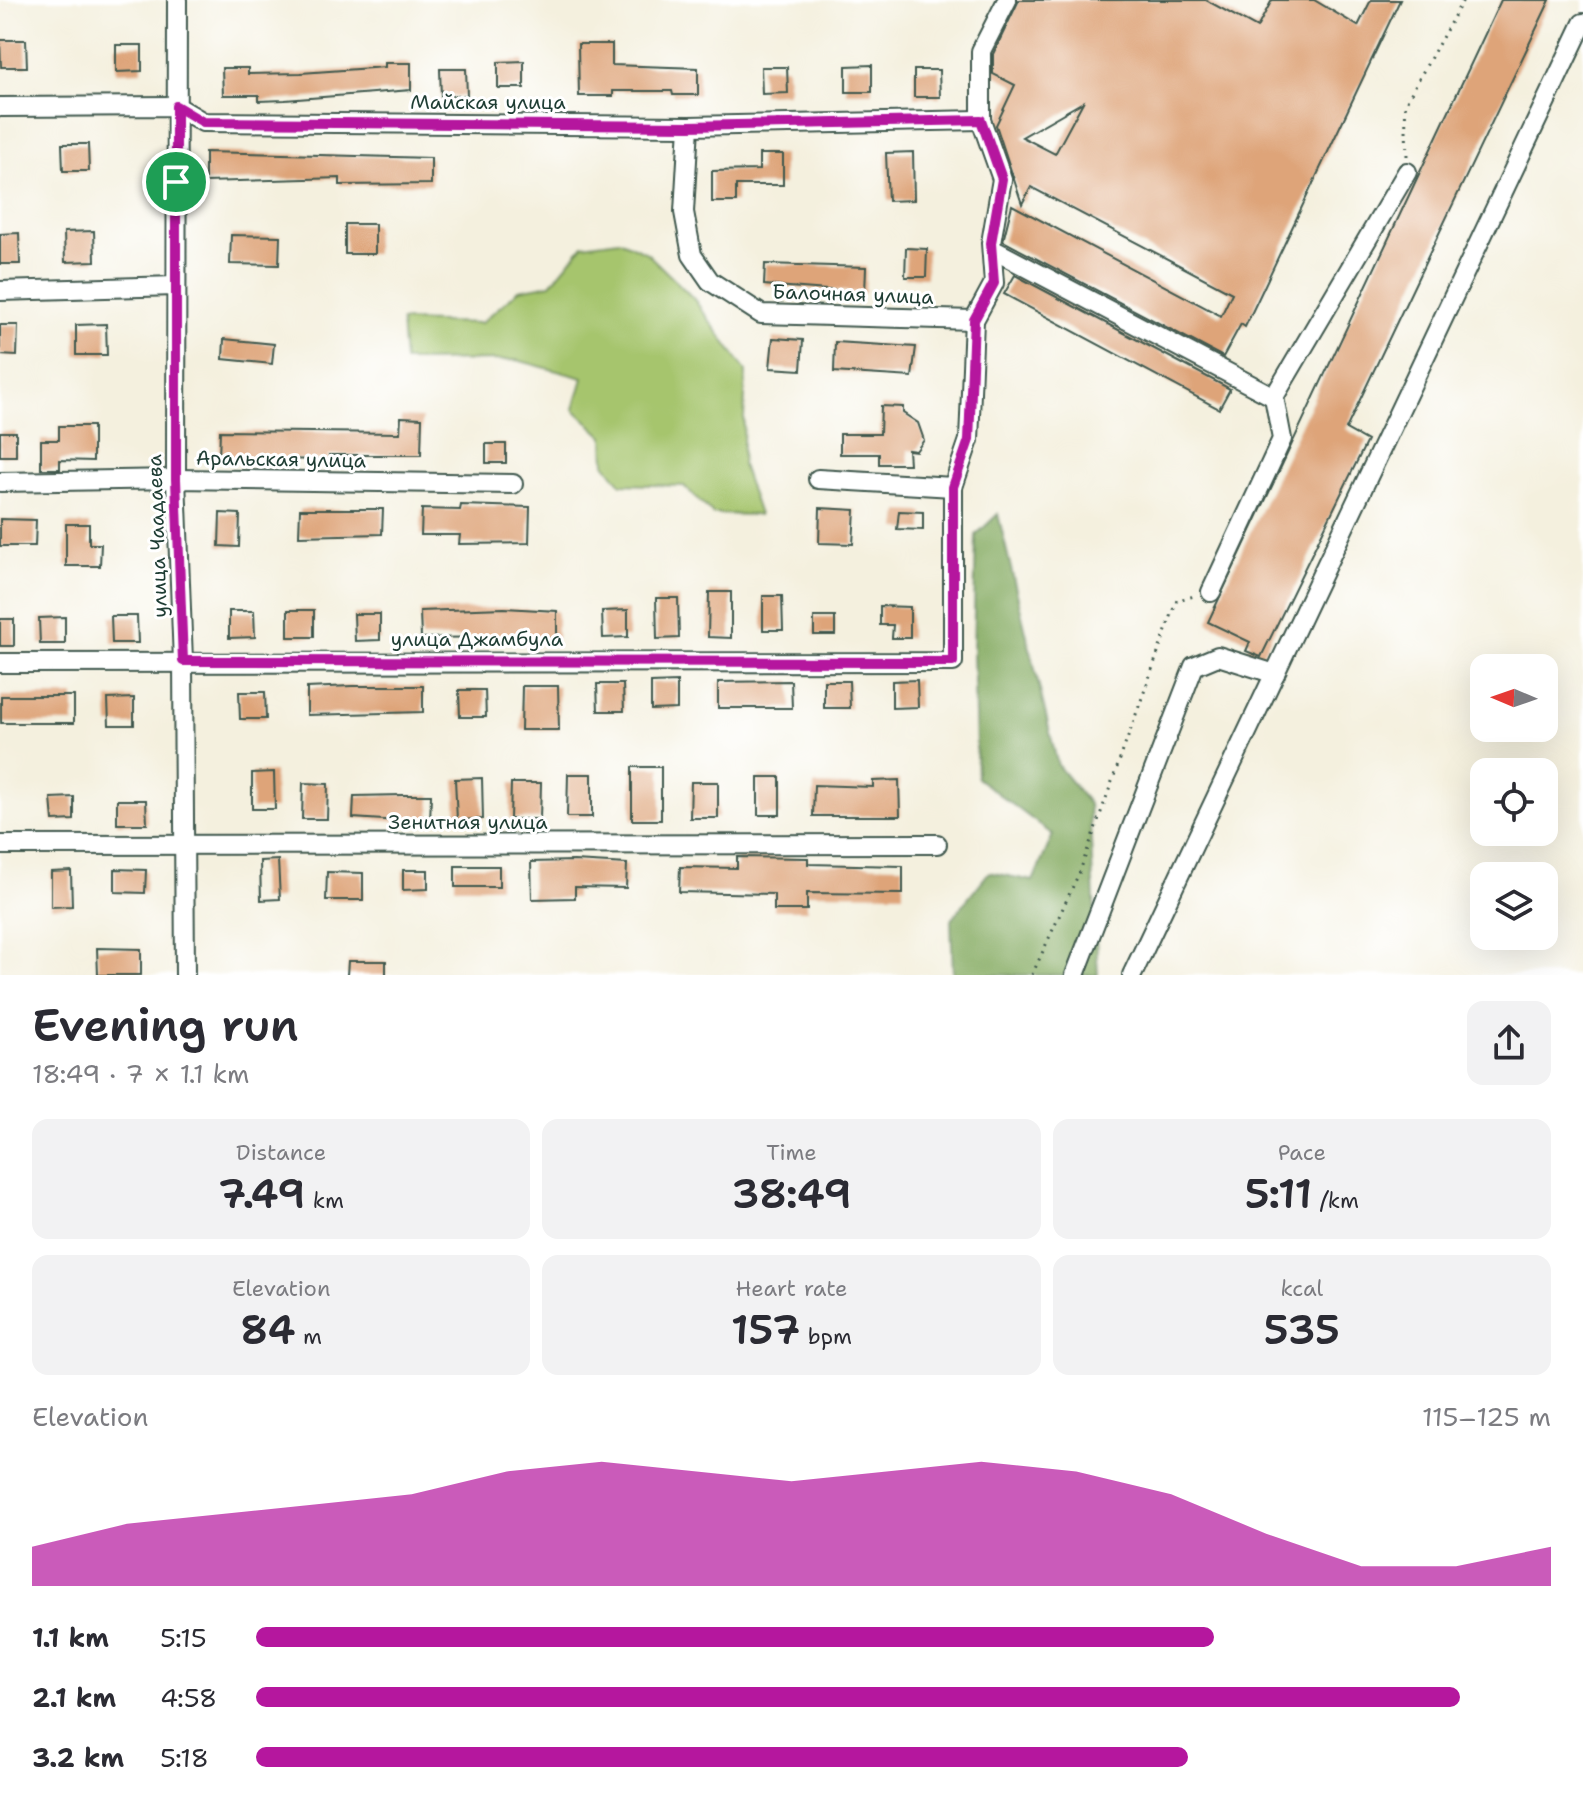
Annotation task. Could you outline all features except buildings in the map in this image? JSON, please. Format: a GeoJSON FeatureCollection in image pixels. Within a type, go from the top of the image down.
{"type":"FeatureCollection","features":[{"type":"Feature","properties":{"kind":"street","name":"улица Чаадаева"},"geometry":{"type":"LineString","coordinates":[[177,0],[176,479],[183,661],[185,975]]}},
{"type":"Feature","properties":{"kind":"street"},"geometry":{"type":"LineString","coordinates":[[818,479],[953,487],[969,440],[974,320],[994,283],[992,249],[1002,179],[981,120],[981,51],[1007,0]]}},
{"type":"Feature","properties":{"kind":"street"},"geometry":{"type":"LineString","coordinates":[[1132,975],[1583,23]]}},
{"type":"Feature","properties":{"kind":"street","name":"Майская улица"},"geometry":{"type":"LineString","coordinates":[[0,107],[176,106],[203,122],[689,126],[981,120]]}},
{"type":"Feature","properties":{"kind":"street","name":"Балочная улица"},"geometry":{"type":"LineString","coordinates":[[689,126],[684,212],[692,255],[710,281],[761,314],[974,320]]}},
{"type":"Feature","properties":{"kind":"street"},"geometry":{"type":"LineString","coordinates":[[1211,592],[1282,439],[1274,397],[1407,172]]}},
{"type":"Feature","properties":{"kind":"street"},"geometry":{"type":"LineString","coordinates":[[992,249],[1274,397]]}},
{"type":"Feature","properties":{"kind":"street"},"geometry":{"type":"LineString","coordinates":[[0,291],[176,286]]}},
{"type":"Feature","properties":{"kind":"street","name":"Аральская улица"},"geometry":{"type":"LineString","coordinates":[[0,482],[176,479],[513,484]]}},
{"type":"Feature","properties":{"kind":"street","name":"улица Джамбула"},"geometry":{"type":"LineString","coordinates":[[0,663],[953,662],[953,487]]}},
{"type":"Feature","properties":{"kind":"street"},"geometry":{"type":"LineString","coordinates":[[1075,975],[1194,666],[1218,656],[1275,674]]}},
{"type":"Feature","properties":{"kind":"street","name":"Зенитная улица"},"geometry":{"type":"LineString","coordinates":[[0,845],[937,844]]}},
{"type":"Feature","properties":{"kind":"path"},"geometry":{"type":"LineString","coordinates":[[1407,172],[1405,104],[1463,0]]}},
{"type":"Feature","properties":{"kind":"path"},"geometry":{"type":"LineString","coordinates":[[1032,975],[1080,871],[1177,600],[1211,592]]}},
{"type":"Feature","properties":{"kind":"green space"},"geometry":{"type":"Polygon","coordinates":[[[619,240],[647,253],[693,298],[746,371],[742,465],[759,515],[713,514],[684,486],[621,484],[605,463],[604,437],[574,409],[583,378],[517,360],[404,361],[401,321],[481,323],[519,290],[551,284],[583,245],[619,240]]]}},
{"type":"Feature","properties":{"kind":"green space"},"geometry":{"type":"Polygon","coordinates":[[[998,514],[1058,766],[1089,804],[1098,975],[953,975],[951,920],[989,872],[1033,881],[1053,835],[977,778],[973,652],[976,535],[998,514]]]}},
{"type":"Feature","properties":{"kind":"route"},"geometry":{"type":"LineString","coordinates":[[176,106],[203,122],[689,126],[981,120],[1002,179],[991,243],[994,283],[974,320],[969,440],[953,487],[950,515],[953,662],[183,661],[176,479],[176,182],[176,106]]}}]}
